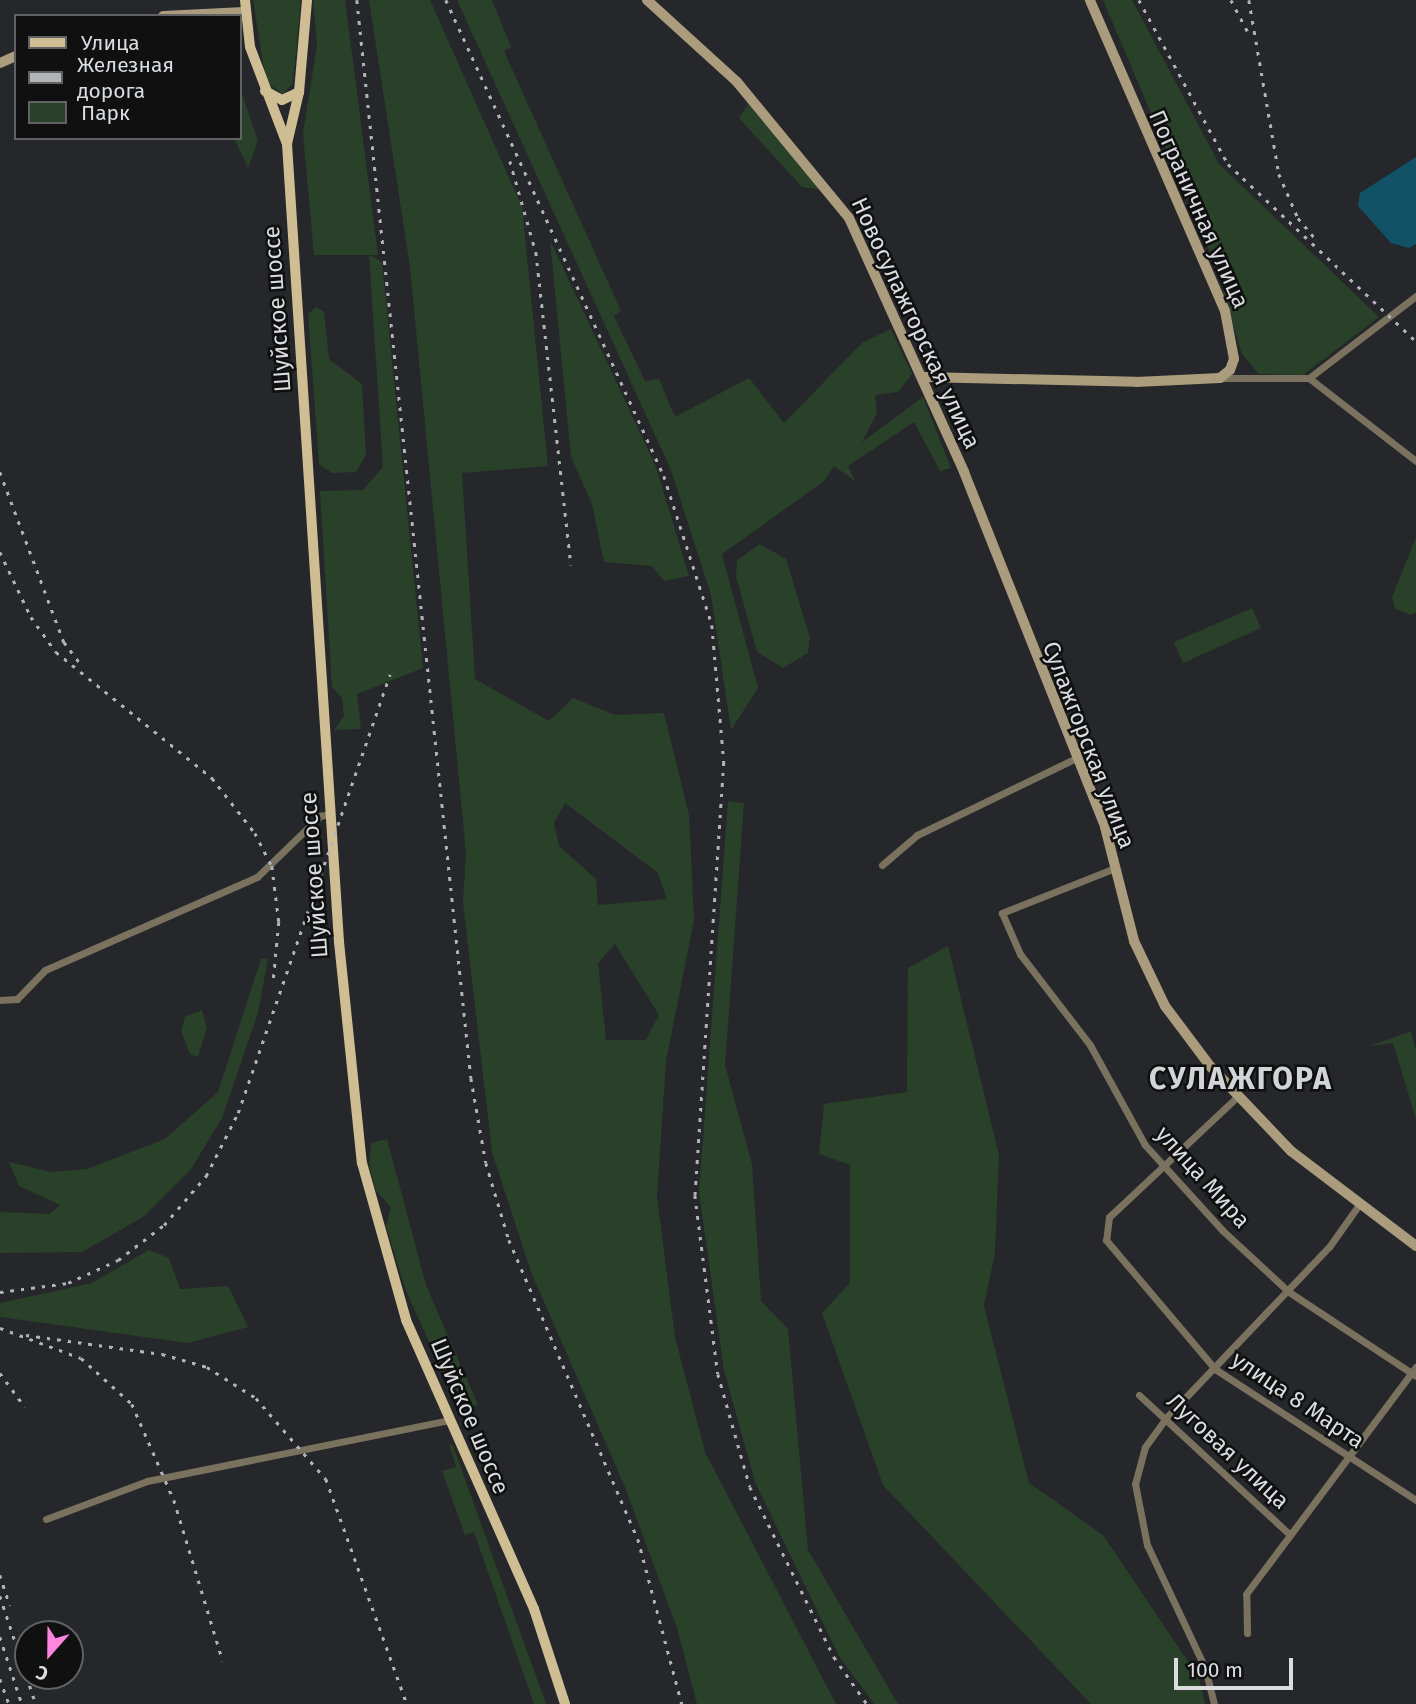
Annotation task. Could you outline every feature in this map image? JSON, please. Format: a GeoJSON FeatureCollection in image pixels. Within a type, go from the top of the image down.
{"type":"FeatureCollection","features":[{"type":"Feature","properties":{"kind":"main road","name":"Шуйское шоссе"},"geometry":{"type":"LineString","coordinates":[[245,0],[244,12],[263,90],[287,144],[330,814],[366,1185],[392,1281],[449,1420],[534,1609],[565,1704]]}},
{"type":"Feature","properties":{"kind":"main road"},"geometry":{"type":"LineString","coordinates":[[287,144],[299,92],[307,0]]}},
{"type":"Feature","properties":{"kind":"main road","name":"Новосулажгорская улица"},"geometry":{"type":"LineString","coordinates":[[647,0],[737,82],[828,186],[923,377],[968,485]]}},
{"type":"Feature","properties":{"kind":"main road","name":"Пограничная улица"},"geometry":{"type":"LineString","coordinates":[[1090,0],[1226,311],[1234,359],[1220,378]]}},
{"type":"Feature","properties":{"kind":"main road"},"geometry":{"type":"LineString","coordinates":[[204,14],[244,12]]}},
{"type":"Feature","properties":{"kind":"main road"},"geometry":{"type":"LineString","coordinates":[[263,90],[282,100],[299,92]]}},
{"type":"Feature","properties":{"kind":"main road"},"geometry":{"type":"LineString","coordinates":[[923,377],[1220,378]]}},
{"type":"Feature","properties":{"kind":"main road","name":"Сулажгорская улица"},"geometry":{"type":"LineString","coordinates":[[968,485],[1078,757],[1115,868],[1134,942],[1166,1006],[1238,1096],[1358,1206],[1416,1246]]}},
{"type":"Feature","properties":{"kind":"street"},"geometry":{"type":"LineString","coordinates":[[1220,378],[1286,383],[1309,378],[1416,296]]}},
{"type":"Feature","properties":{"kind":"street"},"geometry":{"type":"LineString","coordinates":[[1309,378],[1416,461]]}},
{"type":"Feature","properties":{"kind":"street"},"geometry":{"type":"LineString","coordinates":[[882,865],[917,835],[1078,757]]}},
{"type":"Feature","properties":{"kind":"street"},"geometry":{"type":"LineString","coordinates":[[0,1000],[17,999],[44,970],[257,877],[320,816],[330,814]]}},
{"type":"Feature","properties":{"kind":"street","name":"улица Мира"},"geometry":{"type":"LineString","coordinates":[[1115,868],[1002,913],[1020,954],[1090,1045],[1128,1117],[1164,1164],[1289,1292],[1414,1372]]}},
{"type":"Feature","properties":{"kind":"street"},"geometry":{"type":"LineString","coordinates":[[1164,1164],[1238,1096]]}},
{"type":"Feature","properties":{"kind":"street","name":"улица 8 Марта"},"geometry":{"type":"LineString","coordinates":[[1164,1164],[1109,1217],[1104,1226],[1111,1249],[1215,1369],[1416,1500]]}},
{"type":"Feature","properties":{"kind":"street"},"geometry":{"type":"LineString","coordinates":[[1214,1704],[1205,1668],[1135,1507],[1145,1447],[1165,1419],[1289,1292],[1358,1206]]}},
{"type":"Feature","properties":{"kind":"street"},"geometry":{"type":"LineString","coordinates":[[1247,1633],[1246,1594],[1414,1372]]}},
{"type":"Feature","properties":{"kind":"street","name":"Луговая улица"},"geometry":{"type":"LineString","coordinates":[[1139,1395],[1290,1535]]}},
{"type":"Feature","properties":{"kind":"street"},"geometry":{"type":"LineString","coordinates":[[46,1519],[147,1481],[449,1420]]}},
{"type":"Feature","properties":{"kind":"green space"},"geometry":{"type":"Polygon","coordinates":[[[253,0],[301,0],[293,83],[283,94],[266,82],[253,0]]]}},
{"type":"Feature","properties":{"kind":"green space"},"geometry":{"type":"Polygon","coordinates":[[[313,0],[345,0],[378,255],[314,255],[303,133],[317,45],[313,0]]]}},
{"type":"Feature","properties":{"kind":"green space"},"geometry":{"type":"Polygon","coordinates":[[[369,0],[430,0],[522,207],[548,466],[462,473],[475,679],[549,721],[573,698],[615,715],[664,713],[689,815],[694,920],[666,1061],[657,1196],[675,1337],[705,1452],[836,1704],[697,1704],[677,1628],[625,1487],[531,1272],[492,1152],[463,903],[466,853],[410,267],[369,0]],[[565,803],[554,823],[559,846],[596,879],[598,905],[667,899],[658,873],[565,803]],[[615,944],[598,963],[606,1040],[646,1040],[659,1015],[615,944]]]}},
{"type":"Feature","properties":{"kind":"green space"},"geometry":{"type":"Polygon","coordinates":[[[457,0],[492,0],[511,47],[504,51],[621,311],[614,316],[645,381],[659,379],[675,417],[749,378],[784,423],[862,343],[891,329],[912,374],[898,392],[875,395],[877,413],[862,442],[923,397],[951,468],[940,471],[914,422],[848,466],[855,481],[834,466],[824,481],[722,554],[758,688],[731,730],[711,595],[671,470],[457,0]]]}},
{"type":"Feature","properties":{"kind":"green space"},"geometry":{"type":"Polygon","coordinates":[[[1103,0],[1132,0],[1219,164],[1379,317],[1303,375],[1259,374],[1242,354],[1215,264],[1103,0]]]}},
{"type":"Feature","properties":{"kind":"green space"},"geometry":{"type":"Polygon","coordinates":[[[242,95],[258,141],[248,168],[235,140],[242,140],[242,95]]]}},
{"type":"Feature","properties":{"kind":"green space"},"geometry":{"type":"Polygon","coordinates":[[[749,102],[825,190],[802,187],[739,118],[749,102]]]}},
{"type":"Feature","properties":{"kind":"green space"},"geometry":{"type":"Polygon","coordinates":[[[550,240],[656,467],[689,576],[664,581],[652,566],[604,562],[592,504],[571,457],[550,240]]]}},
{"type":"Feature","properties":{"kind":"green space"},"geometry":{"type":"Polygon","coordinates":[[[369,255],[382,262],[423,668],[357,694],[361,729],[334,730],[344,716],[342,698],[332,687],[320,491],[363,490],[383,467],[369,255]]]}},
{"type":"Feature","properties":{"kind":"green space"},"geometry":{"type":"Polygon","coordinates":[[[316,307],[324,312],[329,359],[362,384],[366,455],[356,472],[332,473],[319,464],[308,314],[316,307]]]}},
{"type":"Feature","properties":{"kind":"green space"},"geometry":{"type":"Polygon","coordinates":[[[1416,537],[1416,612],[1411,615],[1395,609],[1392,597],[1416,537]]]}},
{"type":"Feature","properties":{"kind":"green space"},"geometry":{"type":"Polygon","coordinates":[[[760,544],[786,559],[810,638],[808,653],[783,668],[757,652],[736,576],[737,560],[760,544]]]}},
{"type":"Feature","properties":{"kind":"green space"},"geometry":{"type":"Polygon","coordinates":[[[1252,608],[1261,628],[1183,663],[1174,642],[1252,608]]]}},
{"type":"Feature","properties":{"kind":"green space"},"geometry":{"type":"Polygon","coordinates":[[[728,801],[744,803],[725,1065],[752,1164],[761,1301],[788,1329],[808,1550],[898,1704],[874,1704],[839,1656],[755,1482],[724,1370],[699,1192],[728,801]]]}},
{"type":"Feature","properties":{"kind":"green space"},"geometry":{"type":"Polygon","coordinates":[[[948,946],[999,1155],[995,1252],[984,1306],[1029,1483],[1103,1535],[1199,1678],[1205,1704],[1091,1704],[883,1485],[822,1313],[850,1283],[850,1165],[819,1154],[824,1104],[907,1092],[908,968],[948,946]]]}},
{"type":"Feature","properties":{"kind":"green space"},"geometry":{"type":"Polygon","coordinates":[[[268,958],[258,1013],[222,1118],[191,1169],[143,1217],[82,1252],[0,1253],[0,1212],[50,1214],[60,1205],[19,1186],[9,1162],[51,1172],[87,1169],[165,1139],[218,1092],[261,959],[268,958]]]}},
{"type":"Feature","properties":{"kind":"green space"},"geometry":{"type":"Polygon","coordinates":[[[202,1010],[207,1028],[198,1057],[190,1054],[181,1031],[185,1017],[202,1010]]]}},
{"type":"Feature","properties":{"kind":"green space"},"geometry":{"type":"Polygon","coordinates":[[[1411,1031],[1416,1051],[1416,1119],[1393,1043],[1370,1046],[1411,1031]]]}},
{"type":"Feature","properties":{"kind":"green space"},"geometry":{"type":"Polygon","coordinates":[[[387,1139],[426,1285],[478,1405],[459,1409],[405,1288],[386,1226],[391,1207],[376,1191],[369,1165],[371,1143],[387,1139]]]}},
{"type":"Feature","properties":{"kind":"green space"},"geometry":{"type":"Polygon","coordinates":[[[149,1250],[169,1258],[180,1289],[228,1286],[248,1327],[188,1343],[0,1317],[0,1303],[92,1283],[149,1250]]]}},
{"type":"Feature","properties":{"kind":"green space"},"geometry":{"type":"Polygon","coordinates":[[[449,1444],[453,1446],[546,1704],[534,1704],[474,1532],[465,1535],[442,1471],[456,1467],[449,1444]]]}},
{"type":"Feature","properties":{"kind":"water"},"geometry":{"type":"Polygon","coordinates":[[[1416,157],[1416,244],[1409,248],[1391,243],[1358,206],[1360,193],[1416,157]]]}},
{"type":"Feature","properties":{"kind":"railway"},"geometry":{"type":"LineString","coordinates":[[357,0],[471,1078],[486,1163],[509,1240],[638,1539],[682,1704]]}},
{"type":"Feature","properties":{"kind":"railway"},"geometry":{"type":"LineString","coordinates":[[446,0],[664,476],[712,625],[724,762],[695,1195],[718,1374],[750,1487],[834,1657],[867,1704]]}},
{"type":"Feature","properties":{"kind":"railway"},"geometry":{"type":"LineString","coordinates":[[1139,0],[1228,164],[1416,341]]}},
{"type":"Feature","properties":{"kind":"railway"},"geometry":{"type":"LineString","coordinates":[[1231,0],[1250,35]]}},
{"type":"Feature","properties":{"kind":"railway"},"geometry":{"type":"LineString","coordinates":[[1249,0],[1279,174],[1298,218],[1317,241]]}},
{"type":"Feature","properties":{"kind":"railway"},"geometry":{"type":"LineString","coordinates":[[510,161],[536,252],[571,565]]}},
{"type":"Feature","properties":{"kind":"railway"},"geometry":{"type":"LineString","coordinates":[[0,472],[64,642],[83,667]]}},
{"type":"Feature","properties":{"kind":"railway"},"geometry":{"type":"LineString","coordinates":[[0,552],[31,617],[56,652],[212,778],[255,833],[272,866],[279,922],[273,985]]}},
{"type":"Feature","properties":{"kind":"railway"},"geometry":{"type":"LineString","coordinates":[[0,1292],[68,1283],[118,1260],[164,1225],[206,1176],[238,1113],[390,675]]}},
{"type":"Feature","properties":{"kind":"railway"},"geometry":{"type":"LineString","coordinates":[[0,1328],[81,1358],[132,1404],[174,1500],[223,1661]]}},
{"type":"Feature","properties":{"kind":"railway"},"geometry":{"type":"LineString","coordinates":[[26,1335],[162,1354],[207,1367],[256,1398],[326,1479],[407,1704]]}},
{"type":"Feature","properties":{"kind":"railway"},"geometry":{"type":"LineString","coordinates":[[0,1373],[25,1407]]}},
{"type":"Feature","properties":{"kind":"railway"},"geometry":{"type":"LineString","coordinates":[[0,1575],[10,1605]]}},
{"type":"Feature","properties":{"kind":"railway"},"geometry":{"type":"LineString","coordinates":[[0,1596],[36,1704]]}},
{"type":"Feature","properties":{"kind":"railway"},"geometry":{"type":"LineString","coordinates":[[0,1637],[22,1704]]}},
{"type":"Feature","properties":{"kind":"railway"},"geometry":{"type":"LineString","coordinates":[[0,1679],[9,1704]]}},
{"type":"Feature","properties":{"kind":"district","name":"СУЛАЖГОРА"},"geometry":{"type":"Point","coordinates":[1241,1079]}}]}
